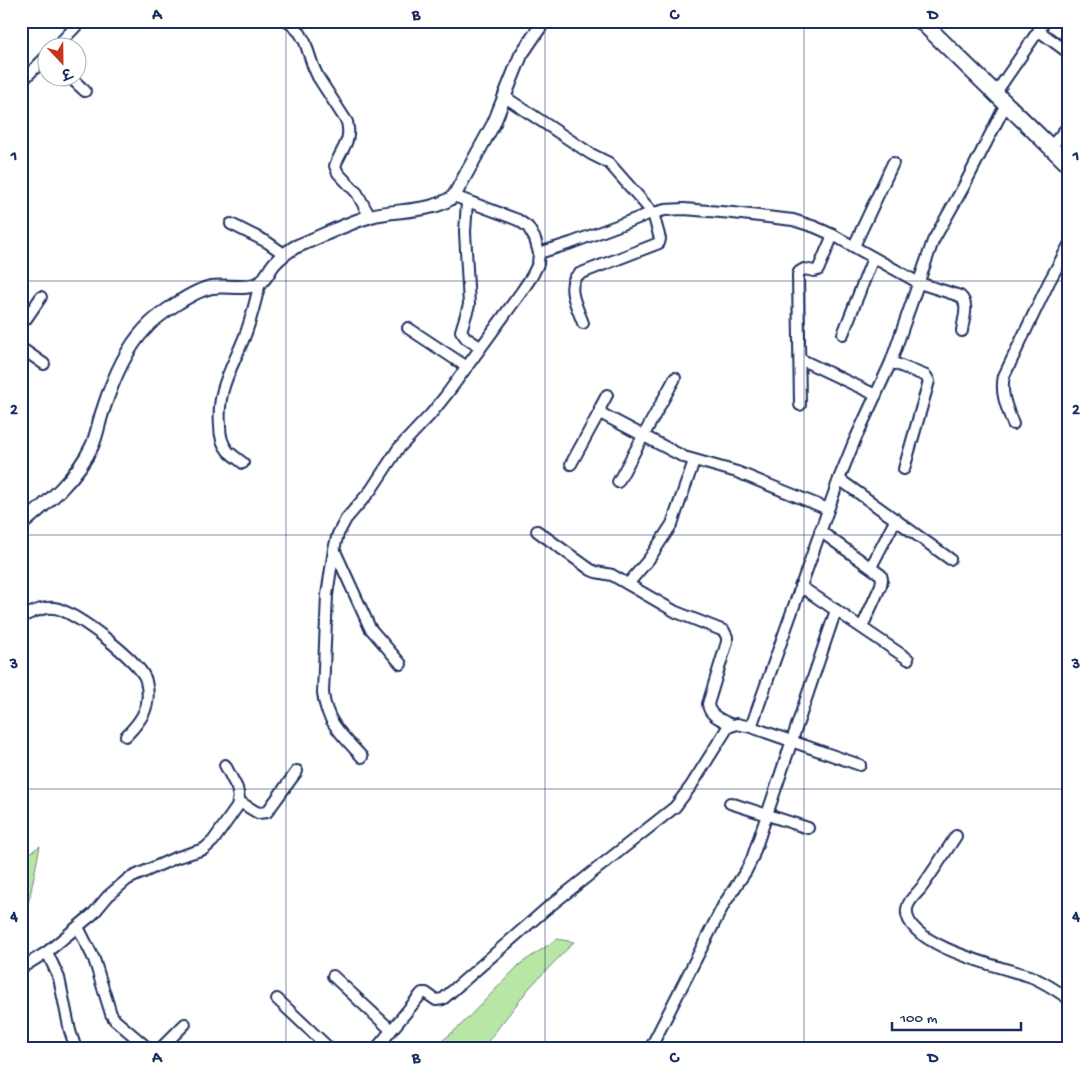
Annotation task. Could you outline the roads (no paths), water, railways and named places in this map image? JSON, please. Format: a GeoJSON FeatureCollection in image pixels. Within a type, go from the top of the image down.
{"type":"FeatureCollection","features":[{"type":"Feature","properties":{"kind":"main road"},"geometry":{"type":"LineString","coordinates":[[921,21],[1069,165]]}},
{"type":"Feature","properties":{"kind":"street"},"geometry":{"type":"LineString","coordinates":[[65,38],[82,21]]}},
{"type":"Feature","properties":{"kind":"street"},"geometry":{"type":"LineString","coordinates":[[288,21],[306,42],[318,77],[347,122],[348,140],[335,166],[338,173],[356,193],[370,217]]}},
{"type":"Feature","properties":{"kind":"street"},"geometry":{"type":"LineString","coordinates":[[243,463],[227,450],[223,443],[220,432],[220,398],[224,383],[244,339],[260,283],[274,264],[295,247],[370,217],[388,212],[434,206],[446,202],[454,196],[494,122],[521,55],[544,21]]}},
{"type":"Feature","properties":{"kind":"street"},"geometry":{"type":"LineString","coordinates":[[751,727],[839,479],[891,362],[934,241],[965,184],[1001,99],[1045,21]]}},
{"type":"Feature","properties":{"kind":"street"},"geometry":{"type":"LineString","coordinates":[[1039,31],[1069,53]]}},
{"type":"Feature","properties":{"kind":"street"},"geometry":{"type":"LineString","coordinates":[[21,82],[38,64]]}},
{"type":"Feature","properties":{"kind":"street"},"geometry":{"type":"LineString","coordinates":[[82,88],[85,91]]}},
{"type":"Feature","properties":{"kind":"street"},"geometry":{"type":"LineString","coordinates":[[505,97],[591,154],[604,160],[624,179],[653,213],[660,236],[658,243],[574,277],[572,290],[583,323]]}},
{"type":"Feature","properties":{"kind":"street"},"geometry":{"type":"LineString","coordinates":[[1050,148],[1069,125]]}},
{"type":"Feature","properties":{"kind":"street"},"geometry":{"type":"LineString","coordinates":[[854,246],[893,163]]}},
{"type":"Feature","properties":{"kind":"street"},"geometry":{"type":"LineString","coordinates":[[362,757],[336,729],[324,706],[327,595],[338,534],[346,520],[370,490],[398,449],[431,414],[466,367],[532,276],[538,264],[539,253],[536,239],[528,227],[518,220],[454,196]]}},
{"type":"Feature","properties":{"kind":"street"},"geometry":{"type":"LineString","coordinates":[[467,202],[464,232],[469,306],[461,331],[466,338],[480,347]]}},
{"type":"Feature","properties":{"kind":"street"},"geometry":{"type":"LineString","coordinates":[[539,253],[665,210],[684,209],[793,220],[833,235],[919,283],[960,296],[966,307],[962,331]]}},
{"type":"Feature","properties":{"kind":"street"},"geometry":{"type":"LineString","coordinates":[[230,224],[267,242],[284,254]]}},
{"type":"Feature","properties":{"kind":"street"},"geometry":{"type":"LineString","coordinates":[[800,405],[799,272],[804,269],[814,272],[818,270],[833,235]]}},
{"type":"Feature","properties":{"kind":"street"},"geometry":{"type":"LineString","coordinates":[[1013,424],[1003,394],[1004,376],[1069,245]]}},
{"type":"Feature","properties":{"kind":"street"},"geometry":{"type":"LineString","coordinates":[[843,334],[874,258]]}},
{"type":"Feature","properties":{"kind":"street"},"geometry":{"type":"LineString","coordinates":[[21,525],[52,497],[88,454],[111,387],[122,362],[143,330],[152,321],[200,291],[214,287],[249,287],[260,283]]}},
{"type":"Feature","properties":{"kind":"street"},"geometry":{"type":"LineString","coordinates":[[21,322],[26,319],[41,297]]}},
{"type":"Feature","properties":{"kind":"street"},"geometry":{"type":"LineString","coordinates":[[408,328],[466,367]]}},
{"type":"Feature","properties":{"kind":"street"},"geometry":{"type":"LineString","coordinates":[[21,348],[44,364]]}},
{"type":"Feature","properties":{"kind":"street"},"geometry":{"type":"LineString","coordinates":[[800,359],[876,395]]}},
{"type":"Feature","properties":{"kind":"street"},"geometry":{"type":"LineString","coordinates":[[891,362],[926,376],[929,381],[904,468]]}},
{"type":"Feature","properties":{"kind":"street"},"geometry":{"type":"LineString","coordinates":[[618,482],[675,378]]}},
{"type":"Feature","properties":{"kind":"street"},"geometry":{"type":"LineString","coordinates":[[571,464],[600,411],[601,405],[608,396]]}},
{"type":"Feature","properties":{"kind":"street"},"geometry":{"type":"LineString","coordinates":[[600,411],[602,414],[667,449],[694,461],[736,472],[828,509]]}},
{"type":"Feature","properties":{"kind":"street"},"geometry":{"type":"LineString","coordinates":[[628,584],[649,559],[672,524],[694,461]]}},
{"type":"Feature","properties":{"kind":"street"},"geometry":{"type":"LineString","coordinates":[[839,479],[950,559]]}},
{"type":"Feature","properties":{"kind":"street"},"geometry":{"type":"LineString","coordinates":[[871,567],[896,520]]}},
{"type":"Feature","properties":{"kind":"street"},"geometry":{"type":"LineString","coordinates":[[537,531],[591,570],[612,575],[676,612],[719,628],[726,633],[727,642],[708,704],[710,711],[715,716],[732,725]]}},
{"type":"Feature","properties":{"kind":"street"},"geometry":{"type":"LineString","coordinates":[[820,531],[881,575],[882,580],[862,627]]}},
{"type":"Feature","properties":{"kind":"street"},"geometry":{"type":"LineString","coordinates":[[334,549],[370,628],[401,664]]}},
{"type":"Feature","properties":{"kind":"street"},"geometry":{"type":"LineString","coordinates":[[800,586],[908,659]]}},
{"type":"Feature","properties":{"kind":"street"},"geometry":{"type":"LineString","coordinates":[[21,617],[43,608],[60,608],[83,621],[140,670],[146,680],[146,708],[141,720],[126,736]]}},
{"type":"Feature","properties":{"kind":"street"},"geometry":{"type":"LineString","coordinates":[[650,1049],[724,904],[746,872],[752,859],[836,610]]}},
{"type":"Feature","properties":{"kind":"street"},"geometry":{"type":"LineString","coordinates":[[376,1049],[422,992],[436,1000],[443,999],[546,909],[675,807],[691,786],[725,731],[732,725],[737,724],[751,727],[860,765]]}},
{"type":"Feature","properties":{"kind":"street"},"geometry":{"type":"LineString","coordinates":[[21,968],[47,952],[78,927],[93,914],[108,896],[128,879],[175,858],[208,847],[228,822],[237,807],[237,788],[225,765]]}},
{"type":"Feature","properties":{"kind":"street"},"geometry":{"type":"LineString","coordinates":[[238,801],[258,813],[267,812],[298,771]]}},
{"type":"Feature","properties":{"kind":"street"},"geometry":{"type":"LineString","coordinates":[[730,803],[808,828]]}},
{"type":"Feature","properties":{"kind":"street"},"geometry":{"type":"LineString","coordinates":[[956,836],[921,888],[911,899],[907,908],[908,918],[912,926],[944,947],[976,961],[1029,976],[1069,999]]}},
{"type":"Feature","properties":{"kind":"street"},"geometry":{"type":"LineString","coordinates":[[78,927],[94,958],[111,1014],[115,1020],[149,1049]]}},
{"type":"Feature","properties":{"kind":"street"},"geometry":{"type":"LineString","coordinates":[[47,952],[59,978],[70,1031],[76,1049]]}},
{"type":"Feature","properties":{"kind":"street"},"geometry":{"type":"LineString","coordinates":[[333,976],[391,1030]]}},
{"type":"Feature","properties":{"kind":"street"},"geometry":{"type":"LineString","coordinates":[[277,999],[330,1049]]}},
{"type":"Feature","properties":{"kind":"street"},"geometry":{"type":"LineString","coordinates":[[160,1049],[185,1024]]}}]}
